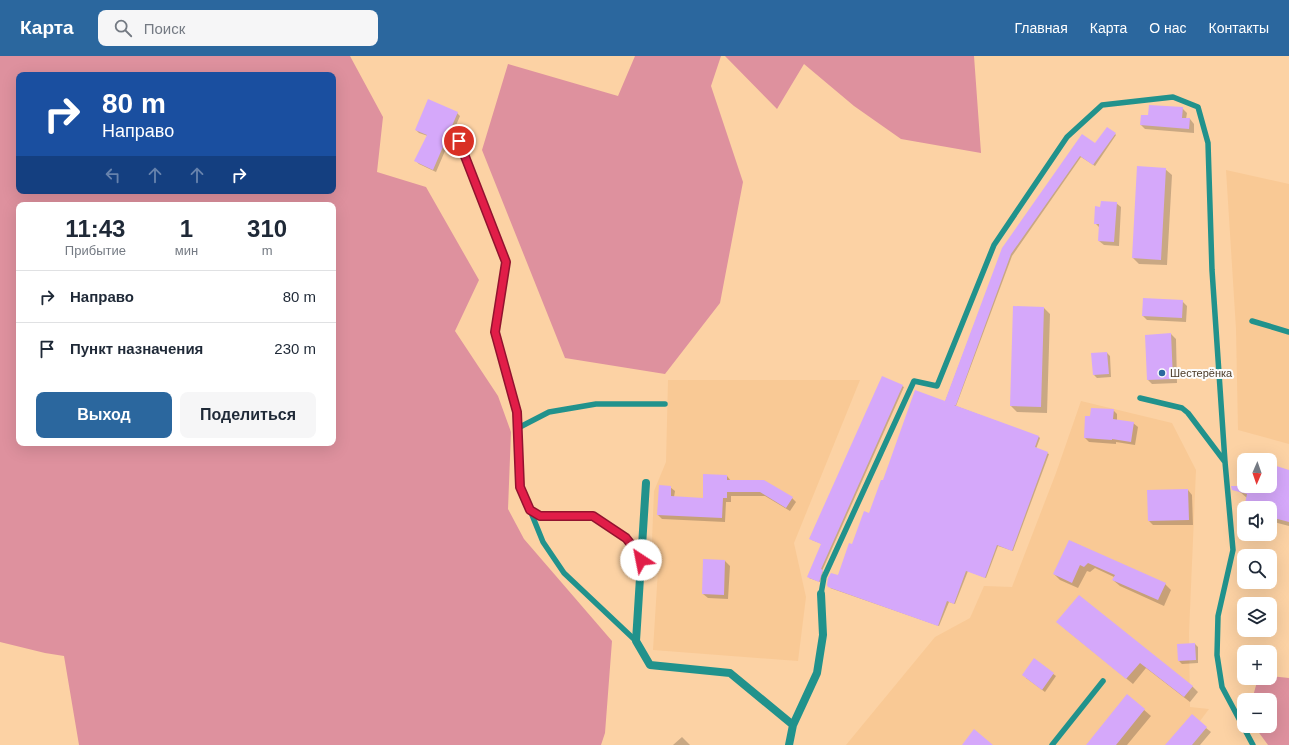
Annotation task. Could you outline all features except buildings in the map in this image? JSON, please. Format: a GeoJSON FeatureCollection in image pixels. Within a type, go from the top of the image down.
{"type":"FeatureCollection","features":[{"type":"Feature","properties":{"kind":"street"},"geometry":{"type":"LineString","coordinates":[[646,483],[636,641],[650,665],[730,673],[793,725]]}},
{"type":"Feature","properties":{"kind":"street"},"geometry":{"type":"LineString","coordinates":[[789,745],[793,725],[816,673],[823,635],[821,594]]}},
{"type":"Feature","properties":{"kind":"lane"},"geometry":{"type":"LineString","coordinates":[[821,594],[824,578],[914,381],[937,386],[994,245],[1067,137],[1102,105],[1172,97],[1198,107],[1208,143],[1212,270],[1225,462],[1233,550],[1218,616],[1217,655],[1222,687],[1253,745]]}},
{"type":"Feature","properties":{"kind":"lane"},"geometry":{"type":"LineString","coordinates":[[459,141],[506,262],[495,332],[517,412],[520,487],[543,542],[564,573],[636,641]]}},
{"type":"Feature","properties":{"kind":"lane"},"geometry":{"type":"LineString","coordinates":[[1252,321],[1289,332]]}},
{"type":"Feature","properties":{"kind":"lane"},"geometry":{"type":"LineString","coordinates":[[1140,398],[1182,408],[1188,413],[1225,462]]}},
{"type":"Feature","properties":{"kind":"lane"},"geometry":{"type":"LineString","coordinates":[[518,428],[549,412],[596,404],[665,404]]}},
{"type":"Feature","properties":{"kind":"lane"},"geometry":{"type":"LineString","coordinates":[[530,510],[540,516],[593,516],[626,538],[637,552],[641,560]]}},
{"type":"Feature","properties":{"kind":"lane"},"geometry":{"type":"LineString","coordinates":[[1052,745],[1103,681]]}},
{"type":"Feature","properties":{"kind":"shaded area"},"geometry":{"type":"Polygon","coordinates":[[[0,56],[350,56],[383,117],[377,172],[426,187],[479,280],[455,331],[498,396],[511,432],[508,509],[524,539],[612,641],[605,733],[601,745],[79,745],[64,656],[0,642],[0,56]]]}},
{"type":"Feature","properties":{"kind":"shaded area"},"geometry":{"type":"Polygon","coordinates":[[[635,56],[721,56],[711,86],[743,182],[720,303],[665,374],[565,358],[482,150],[508,64],[618,96],[635,56]]]}},
{"type":"Feature","properties":{"kind":"shaded area"},"geometry":{"type":"Polygon","coordinates":[[[725,56],[974,56],[981,153],[901,139],[854,106],[804,64],[777,109],[725,56]]]}},
{"type":"Feature","properties":{"kind":"shaded area"},"geometry":{"type":"Polygon","coordinates":[[[1226,170],[1289,184],[1289,444],[1238,430],[1236,329],[1226,170]]]}},
{"type":"Feature","properties":{"kind":"shaded area"},"geometry":{"type":"Polygon","coordinates":[[[668,380],[860,380],[794,543],[806,597],[798,661],[653,650],[659,554],[652,541],[654,491],[666,462],[668,380]]]}},
{"type":"Feature","properties":{"kind":"shaded area"},"geometry":{"type":"Polygon","coordinates":[[[1081,401],[1172,423],[1196,470],[1189,633],[1190,707],[1209,709],[1182,745],[846,745],[935,637],[970,618],[984,586],[1012,587],[1056,473],[1081,401]]]}},
{"type":"Feature","properties":{"kind":"shaded area"},"geometry":{"type":"Polygon","coordinates":[[[1277,677],[1289,678],[1289,745],[1268,745],[1259,733],[1277,733],[1277,693],[1254,693],[1256,685],[1277,685],[1277,677]]]}},
{"type":"Feature","properties":{"kind":"place","name":"Шестерёнка"},"geometry":{"type":"Point","coordinates":[1162,373]}},
{"type":"Feature","properties":{"kind":"route"},"geometry":{"type":"LineString","coordinates":[[459,141],[506,262],[495,332],[517,412],[520,487],[530,510],[540,516],[593,516],[626,538],[637,552],[641,560]]}}]}
